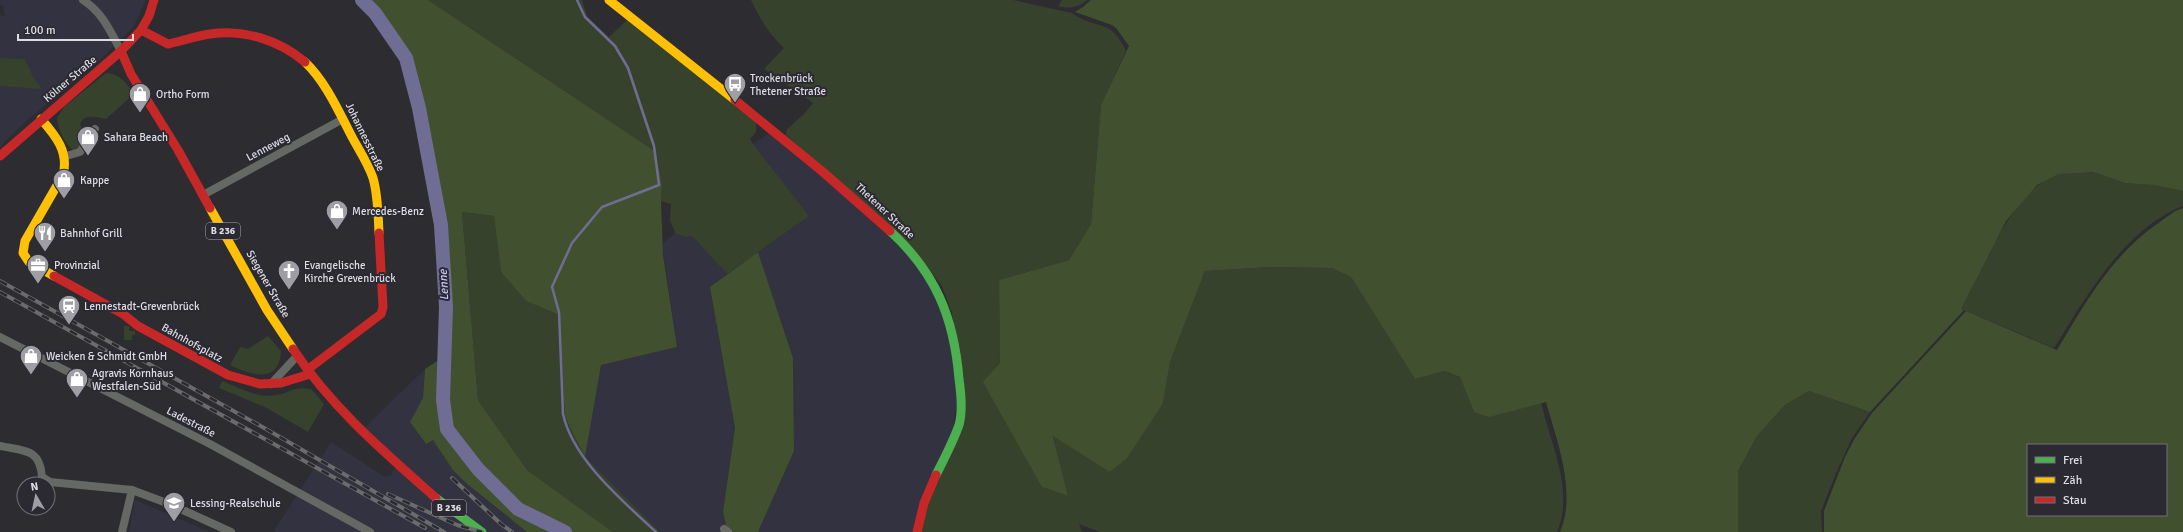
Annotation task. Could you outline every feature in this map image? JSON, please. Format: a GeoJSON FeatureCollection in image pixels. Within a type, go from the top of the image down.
{"type":"FeatureCollection","features":[{"type":"Feature","properties":{"kind":"street"},"geometry":{"type":"LineString","coordinates":[[84,0],[94,7],[104,18],[121,50]]}},
{"type":"Feature","properties":{"kind":"street","name":"Kölner Straße"},"geometry":{"type":"LineString","coordinates":[[0,156],[121,50],[141,30],[149,16],[154,0]]}},
{"type":"Feature","properties":{"kind":"street","name":"Thetener Straße"},"geometry":{"type":"LineString","coordinates":[[609,0],[813,162],[912,252],[931,277],[944,302],[949,320],[959,380],[961,412],[959,424],[924,503],[917,532]]}},
{"type":"Feature","properties":{"kind":"street","name":"Johannesstraße"},"geometry":{"type":"LineString","coordinates":[[141,30],[168,44],[199,36],[222,33],[249,35],[274,42],[293,52],[312,69],[332,99],[368,166],[376,192],[383,307],[381,314],[376,320],[308,372]]}},
{"type":"Feature","properties":{"kind":"street","name":"Siegener Straße"},"geometry":{"type":"LineString","coordinates":[[121,50],[132,74],[268,310],[308,372],[361,432],[417,482],[482,532]]}},
{"type":"Feature","properties":{"kind":"street","name":"Kölner Straße"},"geometry":{"type":"LineString","coordinates":[[41,119],[57,138],[66,156]]}},
{"type":"Feature","properties":{"kind":"street","name":"Lenneweg"},"geometry":{"type":"LineString","coordinates":[[203,195],[343,119]]}},
{"type":"Feature","properties":{"kind":"street"},"geometry":{"type":"LineString","coordinates":[[66,156],[80,152],[95,129]]}},
{"type":"Feature","properties":{"kind":"street","name":"Bahnhofsplatz"},"geometry":{"type":"LineString","coordinates":[[66,156],[66,166],[63,176],[25,241],[23,247],[25,258],[29,262],[123,314],[138,326],[220,372],[252,383],[271,384],[281,383],[308,372]]}},
{"type":"Feature","properties":{"kind":"street","name":"Ladestraße"},"geometry":{"type":"LineString","coordinates":[[0,337],[210,444],[370,532]]}},
{"type":"Feature","properties":{"kind":"street"},"geometry":{"type":"LineString","coordinates":[[271,384],[297,356]]}},
{"type":"Feature","properties":{"kind":"street"},"geometry":{"type":"LineString","coordinates":[[0,446],[26,451],[38,457],[41,464],[42,477],[50,482],[132,490],[172,505],[231,532]]}},
{"type":"Feature","properties":{"kind":"street"},"geometry":{"type":"LineString","coordinates":[[122,532],[132,490]]}},
{"type":"Feature","properties":{"kind":"shaded area"},"geometry":{"type":"Polygon","coordinates":[[[0,0],[146,0],[134,26],[98,62],[26,121],[0,147],[0,15],[5,16],[3,5],[0,5],[0,0]]]}},
{"type":"Feature","properties":{"kind":"shaded area"},"geometry":{"type":"Polygon","coordinates":[[[769,133],[867,213],[923,271],[947,320],[958,397],[953,429],[913,532],[758,532],[794,451],[793,358],[758,252],[808,216],[753,144],[769,133]]]}},
{"type":"Feature","properties":{"kind":"shaded area"},"geometry":{"type":"Polygon","coordinates":[[[675,233],[692,236],[727,274],[710,287],[735,428],[723,512],[726,525],[723,532],[660,532],[585,457],[601,365],[677,347],[662,244],[675,233]]]}},
{"type":"Feature","properties":{"kind":"shaded area"},"geometry":{"type":"Polygon","coordinates":[[[425,369],[423,398],[433,440],[452,468],[466,483],[527,532],[273,532],[331,442],[385,477],[391,475],[398,461],[365,427],[425,369]]]}},
{"type":"Feature","properties":{"kind":"shaded area"},"geometry":{"type":"Polygon","coordinates":[[[135,500],[210,532],[129,532],[135,500]]]}},
{"type":"Feature","properties":{"kind":"green space"},"geometry":{"type":"Polygon","coordinates":[[[356,0],[428,0],[656,152],[662,184],[661,201],[663,255],[677,347],[601,365],[585,457],[565,417],[559,315],[526,301],[501,272],[494,216],[462,212],[478,400],[527,470],[613,532],[527,532],[466,483],[453,470],[433,440],[426,444],[410,422],[423,398],[425,369],[445,356],[449,346],[451,304],[409,63],[386,30],[356,0]]]}},
{"type":"Feature","properties":{"kind":"green space"},"geometry":{"type":"Polygon","coordinates":[[[428,0],[582,0],[587,16],[609,37],[628,19],[756,122],[756,132],[750,139],[809,216],[727,274],[692,236],[686,237],[675,233],[670,220],[671,204],[661,201],[662,184],[656,152],[428,0]]]}},
{"type":"Feature","properties":{"kind":"green space"},"geometry":{"type":"Polygon","coordinates":[[[751,0],[1013,0],[1072,13],[1088,22],[1108,28],[1120,40],[1126,51],[1101,106],[1091,224],[1069,260],[999,280],[1000,363],[1042,487],[1068,496],[1053,435],[1110,471],[1163,403],[1170,362],[1205,271],[1270,267],[1332,268],[1351,277],[1415,379],[1445,371],[1460,377],[1474,412],[1524,407],[1541,402],[1555,450],[1562,484],[1562,516],[1557,532],[1100,532],[1079,524],[1082,532],[919,532],[926,508],[958,437],[957,345],[952,313],[942,286],[925,264],[786,135],[787,129],[804,114],[813,103],[764,69],[784,48],[765,26],[751,0]]]}},
{"type":"Feature","properties":{"kind":"green space"},"geometry":{"type":"Polygon","coordinates":[[[1062,0],[1087,0],[1080,5],[1070,8],[1058,6],[1062,0]]]}},
{"type":"Feature","properties":{"kind":"green space"},"geometry":{"type":"Polygon","coordinates":[[[1091,0],[2183,0],[2183,191],[2153,185],[2125,183],[2093,172],[2058,174],[2037,185],[2006,221],[1961,309],[1964,310],[1870,412],[1809,391],[1785,405],[1757,436],[1738,471],[1738,532],[1560,532],[1565,517],[1567,500],[1566,484],[1560,450],[1546,402],[1489,417],[1474,412],[1460,377],[1445,371],[1415,379],[1351,277],[1332,268],[1270,267],[1205,271],[1170,362],[1163,403],[1127,458],[1110,472],[1053,436],[1068,496],[1042,487],[983,382],[1000,363],[999,280],[1069,260],[1091,224],[1101,105],[1129,46],[1116,28],[1112,25],[1075,12],[1091,0]]]}},
{"type":"Feature","properties":{"kind":"green space"},"geometry":{"type":"Polygon","coordinates":[[[0,58],[25,59],[33,77],[42,89],[0,86],[0,58]]]}},
{"type":"Feature","properties":{"kind":"green space"},"geometry":{"type":"Polygon","coordinates":[[[106,73],[119,77],[126,83],[134,94],[106,119],[92,116],[83,120],[80,123],[84,141],[78,150],[74,151],[62,136],[57,118],[64,107],[106,73]]]}},
{"type":"Feature","properties":{"kind":"green space"},"geometry":{"type":"Polygon","coordinates":[[[2069,172],[2093,172],[2125,183],[2153,185],[2183,191],[2183,206],[2162,217],[2142,231],[2108,266],[2054,348],[1961,309],[2000,233],[2012,214],[2025,198],[2040,184],[2056,174],[2069,172]]]}},
{"type":"Feature","properties":{"kind":"green space"},"geometry":{"type":"Polygon","coordinates":[[[2183,208],[2183,532],[1824,532],[1824,511],[1845,457],[1855,438],[1872,413],[1966,311],[2057,350],[2089,297],[2113,265],[2126,250],[2170,215],[2183,208]]]}},
{"type":"Feature","properties":{"kind":"green space"},"geometry":{"type":"Polygon","coordinates":[[[462,212],[494,216],[501,272],[526,301],[559,315],[565,417],[585,457],[660,532],[613,532],[527,470],[478,400],[462,212]]]}},
{"type":"Feature","properties":{"kind":"green space"},"geometry":{"type":"Polygon","coordinates":[[[758,252],[793,358],[794,451],[758,532],[723,532],[726,525],[723,512],[735,428],[710,287],[758,252]]]}},
{"type":"Feature","properties":{"kind":"green space"},"geometry":{"type":"Polygon","coordinates":[[[124,326],[129,326],[129,331],[135,331],[135,335],[132,335],[132,340],[124,340],[124,326]]]}},
{"type":"Feature","properties":{"kind":"green space"},"geometry":{"type":"Polygon","coordinates":[[[268,336],[281,351],[279,362],[275,369],[269,373],[254,374],[230,365],[240,347],[248,349],[268,336]]]}},
{"type":"Feature","properties":{"kind":"green space"},"geometry":{"type":"Polygon","coordinates":[[[222,381],[249,392],[270,396],[300,388],[311,389],[324,404],[308,432],[265,407],[219,388],[222,381]]]}},
{"type":"Feature","properties":{"kind":"green space"},"geometry":{"type":"Polygon","coordinates":[[[1809,391],[1870,412],[1852,438],[1821,511],[1822,532],[1738,532],[1738,471],[1757,436],[1785,405],[1809,391]]]}},
{"type":"Feature","properties":{"kind":"waterway","name":"Lenne"},"geometry":{"type":"LineString","coordinates":[[362,0],[375,13],[406,58],[419,108],[441,225],[446,307],[443,400],[447,429],[478,469],[518,509],[565,532]]}},
{"type":"Feature","properties":{"kind":"waterway"},"geometry":{"type":"LineString","coordinates":[[577,0],[585,17],[615,46],[628,68],[654,146],[659,185],[602,207],[572,243],[552,287],[559,312],[563,414],[577,448],[588,464],[615,494],[656,532]]}},
{"type":"Feature","properties":{"kind":"railway"},"geometry":{"type":"LineString","coordinates":[[0,281],[266,429],[444,532]]}},
{"type":"Feature","properties":{"kind":"railway"},"geometry":{"type":"LineString","coordinates":[[0,292],[425,528]]}},
{"type":"Feature","properties":{"kind":"railway"},"geometry":{"type":"LineString","coordinates":[[452,478],[501,524],[512,532]]}},
{"type":"Feature","properties":{"kind":"railway"},"geometry":{"type":"LineString","coordinates":[[388,494],[457,525],[482,532]]}},
{"type":"Feature","properties":{"kind":"traffic: fast"},"geometry":{"type":"LineString","coordinates":[[890,231],[906,247],[931,280],[940,298],[953,336],[960,390],[961,414],[957,431],[936,475]]}},
{"type":"Feature","properties":{"kind":"traffic: fast"},"geometry":{"type":"LineString","coordinates":[[436,498],[482,532]]}},
{"type":"Feature","properties":{"kind":"traffic: slow"},"geometry":{"type":"LineString","coordinates":[[609,0],[735,100]]}},
{"type":"Feature","properties":{"kind":"traffic: slow"},"geometry":{"type":"LineString","coordinates":[[305,62],[326,88],[371,172],[377,198],[379,233]]}},
{"type":"Feature","properties":{"kind":"traffic: slow"},"geometry":{"type":"LineString","coordinates":[[41,119],[52,132],[63,152],[63,175],[25,241],[23,253],[29,262],[54,276]]}},
{"type":"Feature","properties":{"kind":"traffic: slow"},"geometry":{"type":"LineString","coordinates":[[210,208],[267,310],[293,349]]}},
{"type":"Feature","properties":{"kind":"traffic: jam"},"geometry":{"type":"LineString","coordinates":[[0,156],[121,51],[141,30],[149,16],[154,0]]}},
{"type":"Feature","properties":{"kind":"traffic: jam"},"geometry":{"type":"LineString","coordinates":[[141,30],[168,44],[210,34],[236,33],[248,35],[272,42],[295,54],[305,62]]}},
{"type":"Feature","properties":{"kind":"traffic: jam"},"geometry":{"type":"LineString","coordinates":[[121,51],[131,74],[178,150],[210,208]]}},
{"type":"Feature","properties":{"kind":"traffic: jam"},"geometry":{"type":"LineString","coordinates":[[735,100],[823,172],[890,231]]}},
{"type":"Feature","properties":{"kind":"traffic: jam"},"geometry":{"type":"LineString","coordinates":[[307,370],[381,314],[383,307],[379,233]]}},
{"type":"Feature","properties":{"kind":"traffic: jam"},"geometry":{"type":"LineString","coordinates":[[54,276],[123,314],[138,326],[228,375],[260,384],[281,383],[310,374]]}},
{"type":"Feature","properties":{"kind":"traffic: jam"},"geometry":{"type":"LineString","coordinates":[[293,349],[324,391],[342,410],[378,446],[436,498]]}},
{"type":"Feature","properties":{"kind":"traffic: jam"},"geometry":{"type":"LineString","coordinates":[[917,532],[924,503],[936,475]]}},
{"type":"Feature","properties":{"kind":"place","name":"Trockenbrück Thetener Straße"},"geometry":{"type":"Point","coordinates":[735,104]}},
{"type":"Feature","properties":{"kind":"place","name":"Ortho Form"},"geometry":{"type":"Point","coordinates":[140,114]}},
{"type":"Feature","properties":{"kind":"place","name":"Sahara Beach"},"geometry":{"type":"Point","coordinates":[88,156]}},
{"type":"Feature","properties":{"kind":"place","name":"Kappe"},"geometry":{"type":"Point","coordinates":[64,200]}},
{"type":"Feature","properties":{"kind":"place","name":"Mercedes-Benz"},"geometry":{"type":"Point","coordinates":[337,230]}},
{"type":"Feature","properties":{"kind":"place","name":"Bahnhof Grill"},"geometry":{"type":"Point","coordinates":[45,252]}},
{"type":"Feature","properties":{"kind":"place","name":"Provinzial"},"geometry":{"type":"Point","coordinates":[38,284]}},
{"type":"Feature","properties":{"kind":"place","name":"Evangelische Kirche Grevenbrück"},"geometry":{"type":"Point","coordinates":[289,290]}},
{"type":"Feature","properties":{"kind":"place","name":"Lennestadt-Grevenbrück"},"geometry":{"type":"Point","coordinates":[69,326]}},
{"type":"Feature","properties":{"kind":"place","name":"Weicken & Schmidt GmbH"},"geometry":{"type":"Point","coordinates":[31,376]}},
{"type":"Feature","properties":{"kind":"place","name":"Agravis Kornhaus Westfalen-Süd"},"geometry":{"type":"Point","coordinates":[77,398]}},
{"type":"Feature","properties":{"kind":"place","name":"Lessing-Realschule"},"geometry":{"type":"Point","coordinates":[174,522]}}]}
